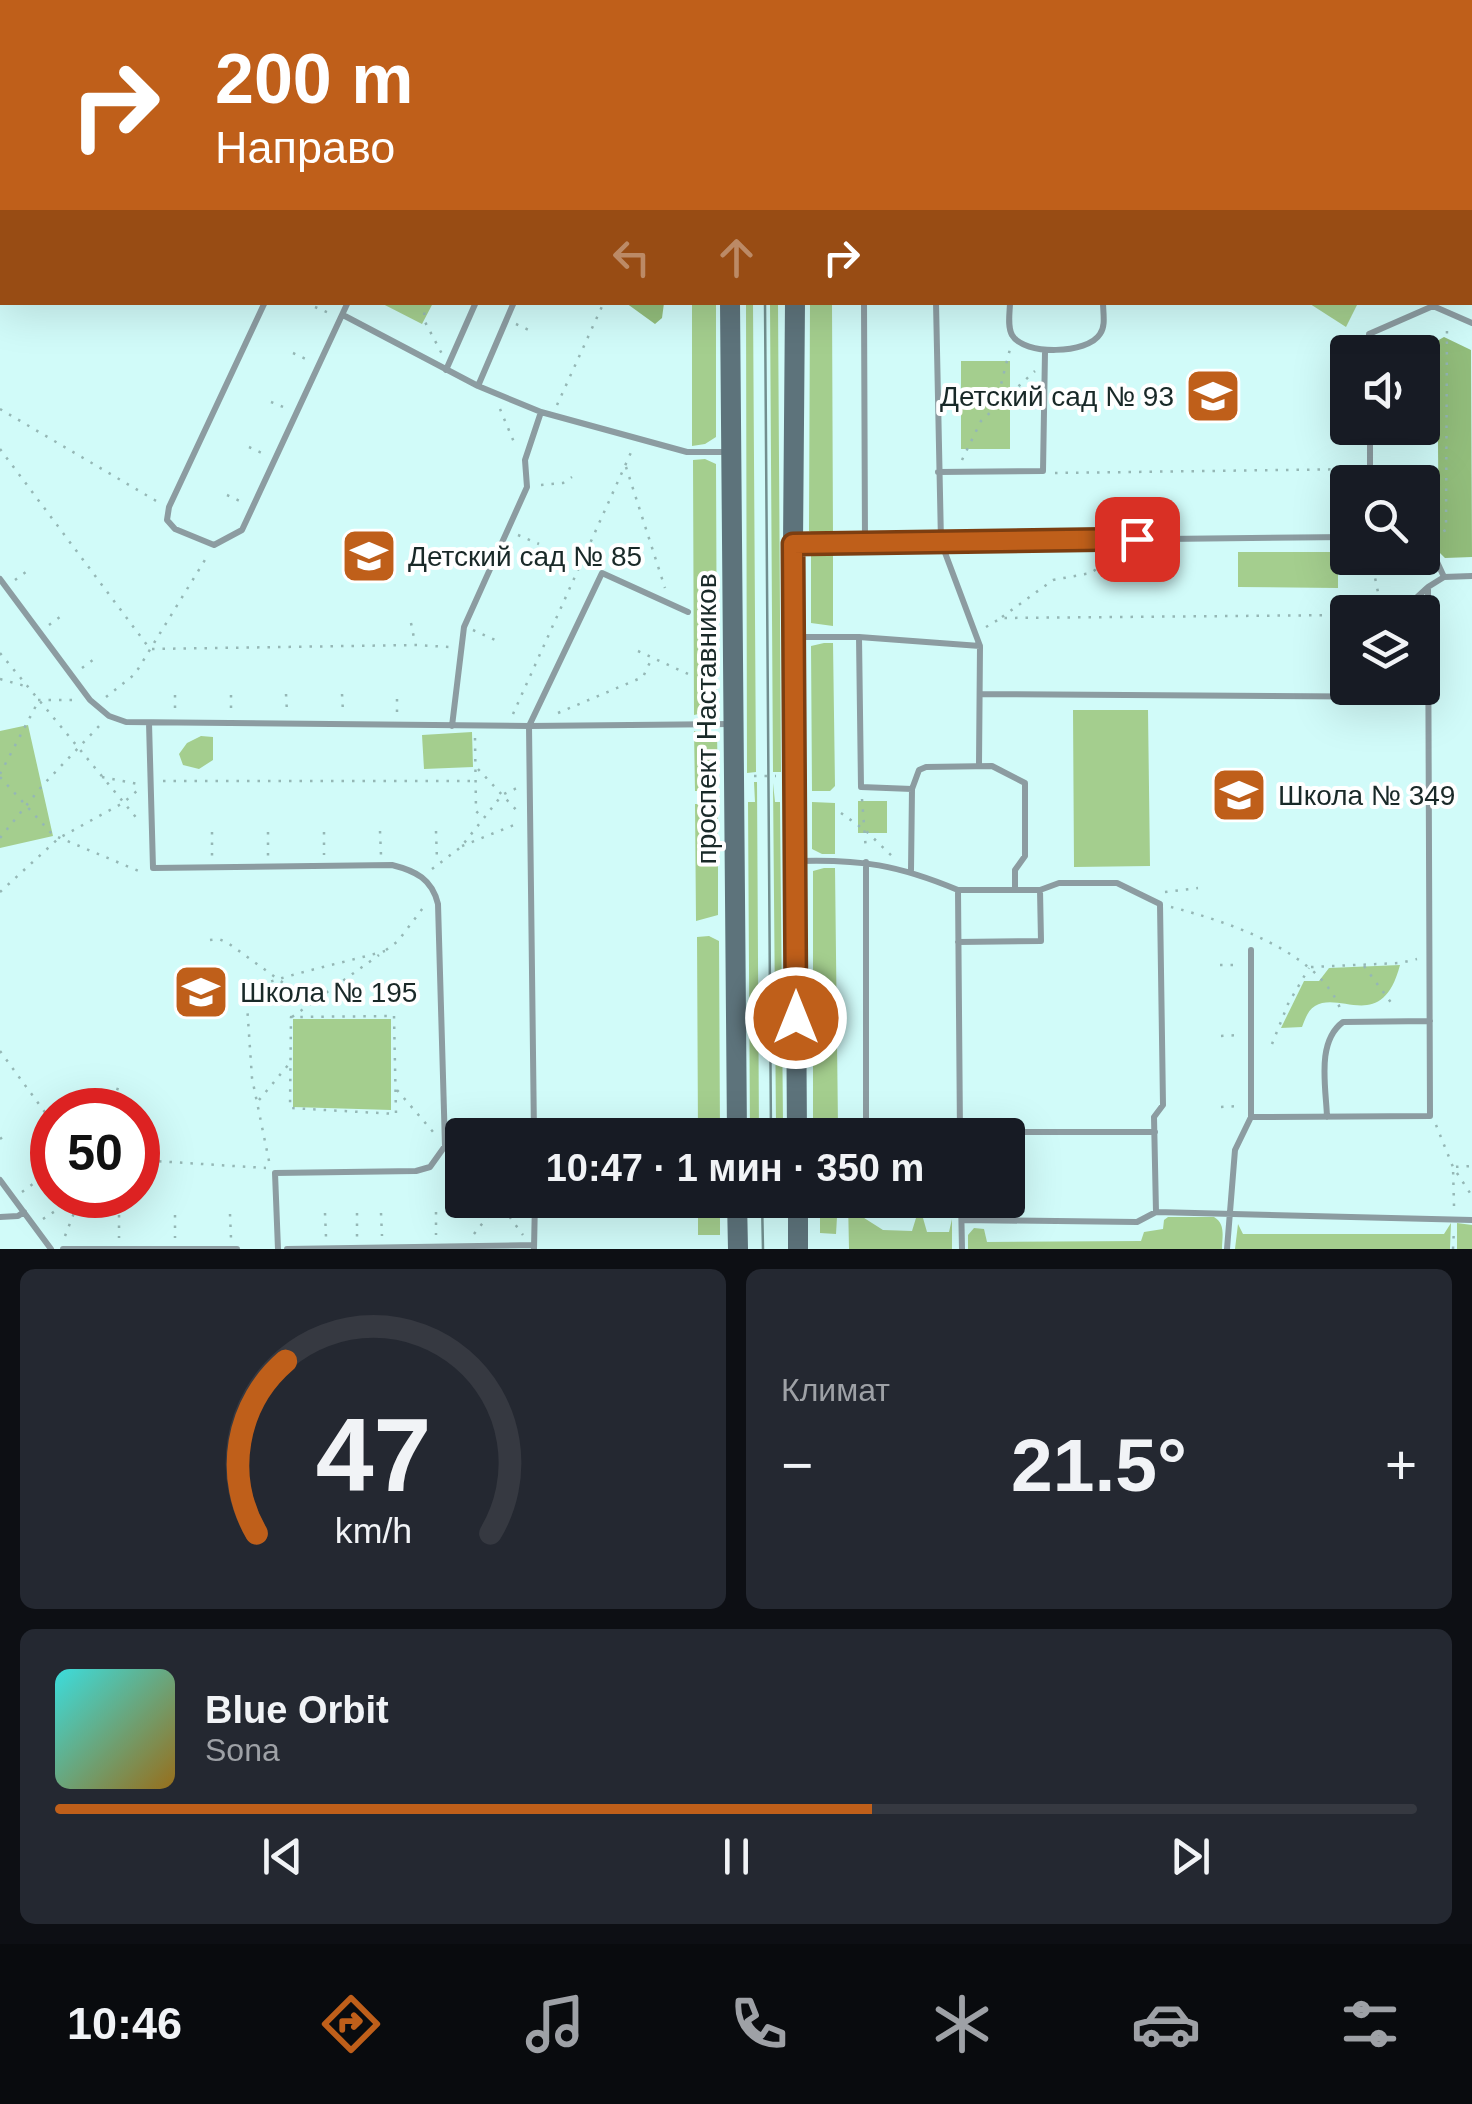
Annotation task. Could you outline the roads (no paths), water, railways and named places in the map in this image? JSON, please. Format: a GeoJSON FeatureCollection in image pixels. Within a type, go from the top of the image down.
{"type":"FeatureCollection","features":[{"type":"Feature","properties":{"kind":"main road","name":"проспект Наставников"},"geometry":{"type":"LineString","coordinates":[[730,305],[737,1118]]}},
{"type":"Feature","properties":{"kind":"main road"},"geometry":{"type":"LineString","coordinates":[[795,305],[797,1118]]}},
{"type":"Feature","properties":{"kind":"main road"},"geometry":{"type":"LineString","coordinates":[[737,1218],[738,1249]]}},
{"type":"Feature","properties":{"kind":"main road"},"geometry":{"type":"LineString","coordinates":[[798,1218],[798,1249]]}},
{"type":"Feature","properties":{"kind":"lane"},"geometry":{"type":"LineString","coordinates":[[264,305],[169,508],[168,520],[176,529],[214,545],[242,530],[347,305]]}},
{"type":"Feature","properties":{"kind":"lane"},"geometry":{"type":"LineString","coordinates":[[446,370],[475,305]]}},
{"type":"Feature","properties":{"kind":"lane"},"geometry":{"type":"LineString","coordinates":[[478,386],[513,305]]}},
{"type":"Feature","properties":{"kind":"lane"},"geometry":{"type":"LineString","coordinates":[[864,305],[865,543]]}},
{"type":"Feature","properties":{"kind":"lane"},"geometry":{"type":"LineString","coordinates":[[936,305],[941,542],[980,646],[979,765]]}},
{"type":"Feature","properties":{"kind":"lane"},"geometry":{"type":"LineString","coordinates":[[1010,305],[1010,330],[1014,338],[1046,352],[1090,344],[1097,339],[1104,324],[1103,305]]}},
{"type":"Feature","properties":{"kind":"lane"},"geometry":{"type":"LineString","coordinates":[[1370,335],[1431,305]]}},
{"type":"Feature","properties":{"kind":"lane"},"geometry":{"type":"LineString","coordinates":[[1435,305],[1472,323]]}},
{"type":"Feature","properties":{"kind":"lane"},"geometry":{"type":"LineString","coordinates":[[343,315],[494,394],[541,412],[687,452],[732,452]]}},
{"type":"Feature","properties":{"kind":"lane"},"geometry":{"type":"LineString","coordinates":[[938,472],[1044,471],[1046,352]]}},
{"type":"Feature","properties":{"kind":"lane"},"geometry":{"type":"LineString","coordinates":[[452,726],[464,627],[527,486],[525,460],[541,412]]}},
{"type":"Feature","properties":{"kind":"lane"},"geometry":{"type":"LineString","coordinates":[[793,544],[1330,537]]}},
{"type":"Feature","properties":{"kind":"lane"},"geometry":{"type":"LineString","coordinates":[[1440,570],[1444,577]]}},
{"type":"Feature","properties":{"kind":"lane"},"geometry":{"type":"LineString","coordinates":[[534,1118],[529,726],[602,574],[688,612]]}},
{"type":"Feature","properties":{"kind":"lane"},"geometry":{"type":"LineString","coordinates":[[1419,595],[1444,577],[1472,576]]}},
{"type":"Feature","properties":{"kind":"lane"},"geometry":{"type":"LineString","coordinates":[[0,579],[90,700],[109,716],[126,722],[397,726],[733,724]]}},
{"type":"Feature","properties":{"kind":"lane"},"geometry":{"type":"LineString","coordinates":[[1428,587],[1428,595]]}},
{"type":"Feature","properties":{"kind":"lane"},"geometry":{"type":"LineString","coordinates":[[794,637],[980,646]]}},
{"type":"Feature","properties":{"kind":"lane"},"geometry":{"type":"LineString","coordinates":[[859,638],[860,788],[912,788]]}},
{"type":"Feature","properties":{"kind":"lane"},"geometry":{"type":"LineString","coordinates":[[981,694],[1330,692]]}},
{"type":"Feature","properties":{"kind":"lane"},"geometry":{"type":"LineString","coordinates":[[1251,1117],[1430,1116],[1428,705]]}},
{"type":"Feature","properties":{"kind":"lane"},"geometry":{"type":"LineString","coordinates":[[149,723],[153,868],[381,865],[408,870],[424,878],[435,890],[445,1146],[430,1167],[416,1170],[276,1173],[278,1249]]}},
{"type":"Feature","properties":{"kind":"lane"},"geometry":{"type":"LineString","coordinates":[[910,870],[912,788],[918,770],[926,766],[992,766],[1025,782],[1024,856],[1015,870],[1015,890]]}},
{"type":"Feature","properties":{"kind":"lane"},"geometry":{"type":"LineString","coordinates":[[795,861],[866,862],[910,870],[958,890],[1040,890],[1059,884],[1116,883],[1160,904],[1163,1105],[1154,1117],[1156,1212]]}},
{"type":"Feature","properties":{"kind":"lane"},"geometry":{"type":"LineString","coordinates":[[866,862],[866,1118]]}},
{"type":"Feature","properties":{"kind":"lane"},"geometry":{"type":"LineString","coordinates":[[958,890],[960,1118]]}},
{"type":"Feature","properties":{"kind":"lane"},"geometry":{"type":"LineString","coordinates":[[958,942],[1041,941],[1040,890]]}},
{"type":"Feature","properties":{"kind":"lane"},"geometry":{"type":"LineString","coordinates":[[1227,1249],[1235,1150],[1251,1117],[1252,1106],[1251,950]]}},
{"type":"Feature","properties":{"kind":"lane"},"geometry":{"type":"LineString","coordinates":[[1326,1117],[1326,1043],[1343,1022],[1430,1022]]}},
{"type":"Feature","properties":{"kind":"lane"},"geometry":{"type":"LineString","coordinates":[[1025,1133],[1154,1132]]}},
{"type":"Feature","properties":{"kind":"lane"},"geometry":{"type":"LineString","coordinates":[[0,1180],[50,1249]]}},
{"type":"Feature","properties":{"kind":"lane"},"geometry":{"type":"LineString","coordinates":[[0,1217],[24,1212]]}},
{"type":"Feature","properties":{"kind":"lane"},"geometry":{"type":"LineString","coordinates":[[1020,1218],[1136,1222],[1156,1212],[1472,1220]]}},
{"type":"Feature","properties":{"kind":"lane"},"geometry":{"type":"LineString","coordinates":[[287,1249],[534,1247],[535,1218]]}},
{"type":"Feature","properties":{"kind":"lane"},"geometry":{"type":"LineString","coordinates":[[962,1218],[962,1249]]}},
{"type":"Feature","properties":{"kind":"lane"},"geometry":{"type":"LineString","coordinates":[[62,1246],[234,1249]]}},
{"type":"Feature","properties":{"kind":"tram line"},"geometry":{"type":"LineString","coordinates":[[765,305],[771,1118]]}},
{"type":"Feature","properties":{"kind":"tram line"},"geometry":{"type":"LineString","coordinates":[[762,1218],[763,1249]]}},
{"type":"Feature","properties":{"kind":"place","name":"Детский сад № 93"},"geometry":{"type":"Point","coordinates":[1213,396]}},
{"type":"Feature","properties":{"kind":"place","name":"Детский сад № 85"},"geometry":{"type":"Point","coordinates":[369,556]}},
{"type":"Feature","properties":{"kind":"place","name":"Школа № 349"},"geometry":{"type":"Point","coordinates":[1239,795]}},
{"type":"Feature","properties":{"kind":"place","name":"Школа № 195"},"geometry":{"type":"Point","coordinates":[201,992]}}]}
